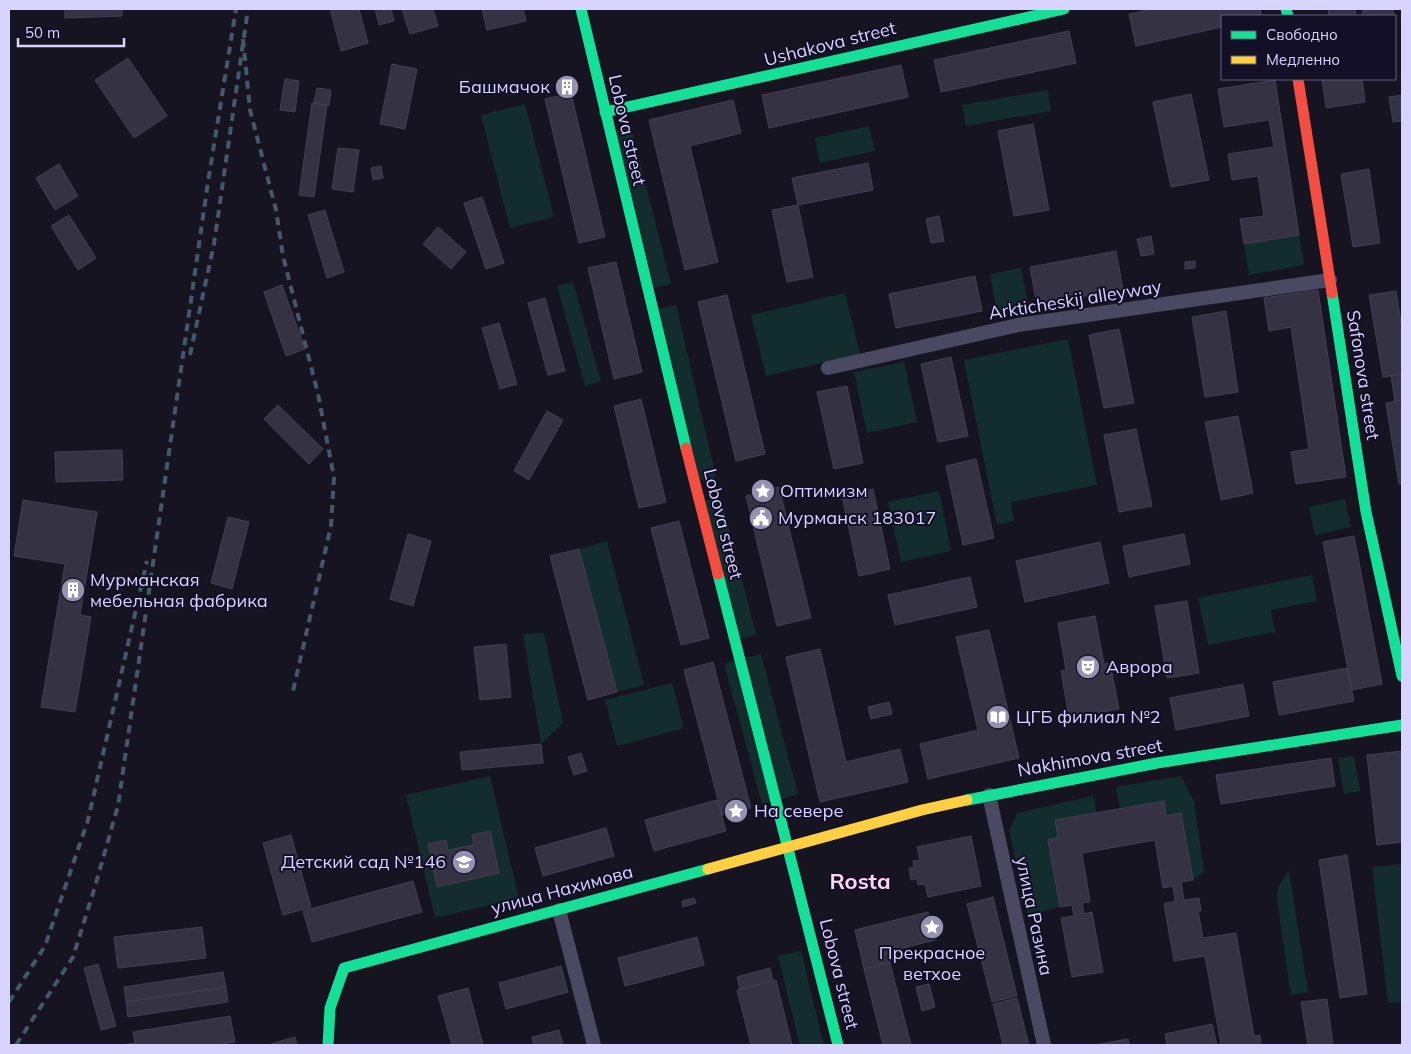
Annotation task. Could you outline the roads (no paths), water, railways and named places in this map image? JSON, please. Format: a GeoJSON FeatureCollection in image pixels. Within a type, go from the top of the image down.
{"type":"FeatureCollection","features":[{"type":"Feature","properties":{"kind":"street","name":"Lobova street"},"geometry":{"type":"LineString","coordinates":[[581,9],[700,505],[789,845],[838,1045]]}},
{"type":"Feature","properties":{"kind":"street","name":"Ushakova street"},"geometry":{"type":"LineString","coordinates":[[605,112],[742,83],[912,42],[1064,9]]}},
{"type":"Feature","properties":{"kind":"street","name":"Safonova street"},"geometry":{"type":"LineString","coordinates":[[1298,80],[1366,512],[1402,676]]}},
{"type":"Feature","properties":{"kind":"street","name":"Arkticheskij alleyway"},"geometry":{"type":"LineString","coordinates":[[828,368],[1018,325],[1330,280]]}},
{"type":"Feature","properties":{"kind":"street","name":"Nakhimova street"},"geometry":{"type":"LineString","coordinates":[[789,845],[989,795],[1147,765],[1402,725]]}},
{"type":"Feature","properties":{"kind":"street","name":"улица Разина"},"geometry":{"type":"LineString","coordinates":[[989,795],[1044,1045]]}},
{"type":"Feature","properties":{"kind":"street","name":"улица Нахимова"},"geometry":{"type":"LineString","coordinates":[[328,1045],[330,1008],[344,968],[478,930],[560,910],[789,845]]}},
{"type":"Feature","properties":{"kind":"street"},"geometry":{"type":"LineString","coordinates":[[560,910],[594,1045]]}},
{"type":"Feature","properties":{"kind":"railway"},"geometry":{"type":"LineString","coordinates":[[16,1045],[73,957],[118,806],[208,182],[236,9]]}},
{"type":"Feature","properties":{"kind":"railway"},"geometry":{"type":"LineString","coordinates":[[190,355],[214,244],[248,9]]}},
{"type":"Feature","properties":{"kind":"railway"},"geometry":{"type":"LineString","coordinates":[[243,39],[250,110],[276,210],[283,256],[318,394],[334,477],[331,526],[293,691]]}},
{"type":"Feature","properties":{"kind":"railway"},"geometry":{"type":"LineString","coordinates":[[9,1002],[45,946],[88,820],[147,561]]}},
{"type":"Feature","properties":{"kind":"place","name":"Башмачок"},"geometry":{"type":"Point","coordinates":[567,87]}},
{"type":"Feature","properties":{"kind":"place","name":"Оптимизм"},"geometry":{"type":"Point","coordinates":[763,491]}},
{"type":"Feature","properties":{"kind":"place","name":"Мурманск 183017"},"geometry":{"type":"Point","coordinates":[761,518]}},
{"type":"Feature","properties":{"kind":"place","name":"Мурманская мебельная фабрика"},"geometry":{"type":"Point","coordinates":[73,590]}},
{"type":"Feature","properties":{"kind":"place","name":"Аврора"},"geometry":{"type":"Point","coordinates":[1088,667]}},
{"type":"Feature","properties":{"kind":"place","name":"ЦГБ филиал №2"},"geometry":{"type":"Point","coordinates":[998,717]}},
{"type":"Feature","properties":{"kind":"place","name":"На севере"},"geometry":{"type":"Point","coordinates":[736,811]}},
{"type":"Feature","properties":{"kind":"place","name":"Детский сад №146"},"geometry":{"type":"Point","coordinates":[464,862]}},
{"type":"Feature","properties":{"kind":"place","name":"Прекрасное ветхое"},"geometry":{"type":"Point","coordinates":[932,927]}},
{"type":"Feature","properties":{"kind":"district","name":"Rosta"},"geometry":{"type":"Point","coordinates":[860,881]}}]}
